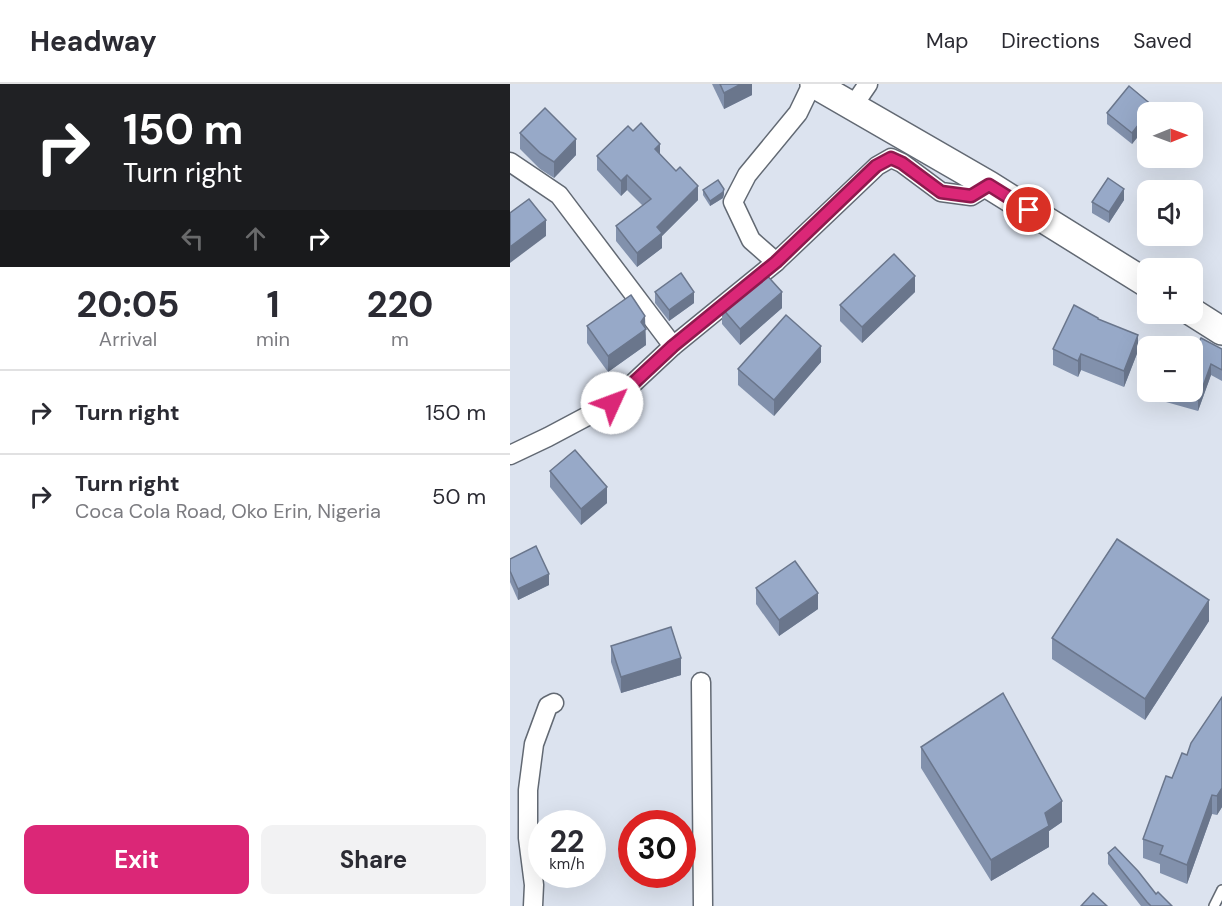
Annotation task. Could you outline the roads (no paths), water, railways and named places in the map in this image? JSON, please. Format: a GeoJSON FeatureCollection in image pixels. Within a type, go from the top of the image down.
{"type":"FeatureCollection","features":[{"type":"Feature","properties":{"kind":"street"},"geometry":{"type":"LineString","coordinates":[[776,262],[751,240],[733,202],[747,175],[798,113],[813,84],[989,185],[1137,277]]}},
{"type":"Feature","properties":{"kind":"street"},"geometry":{"type":"LineString","coordinates":[[853,106],[868,84]]}},
{"type":"Feature","properties":{"kind":"street"},"geometry":{"type":"LineString","coordinates":[[510,455],[612,403],[673,346],[776,262],[876,166],[891,158],[902,163],[941,192],[971,196],[989,185]]}},
{"type":"Feature","properties":{"kind":"street"},"geometry":{"type":"LineString","coordinates":[[510,162],[559,195],[673,346]]}},
{"type":"Feature","properties":{"kind":"street"},"geometry":{"type":"LineString","coordinates":[[1203,319],[1222,331]]}},
{"type":"Feature","properties":{"kind":"street"},"geometry":{"type":"LineString","coordinates":[[701,682],[703,906]]}},
{"type":"Feature","properties":{"kind":"street"},"geometry":{"type":"LineString","coordinates":[[533,906],[534,885],[528,838],[528,790],[534,744],[548,706],[554,702]]}},
{"type":"Feature","properties":{"kind":"lane"},"geometry":{"type":"LineString","coordinates":[[1214,906],[1222,890]]}}]}
